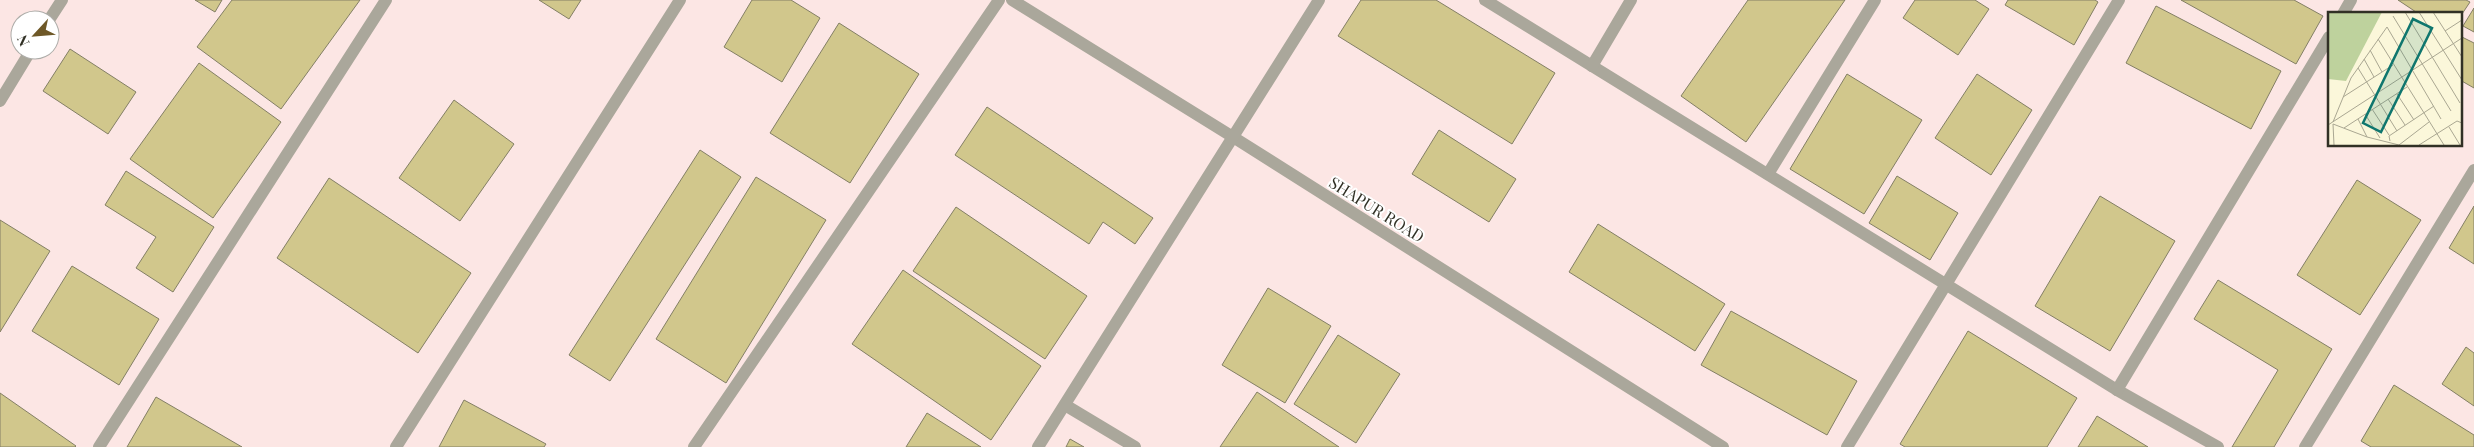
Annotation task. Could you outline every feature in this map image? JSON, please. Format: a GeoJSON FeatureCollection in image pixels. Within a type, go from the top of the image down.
{"type":"FeatureCollection","features":[{"type":"Feature","properties":{"kind":"street"},"geometry":{"type":"LineString","coordinates":[[99,447],[386,0]]}},
{"type":"Feature","properties":{"kind":"street"},"geometry":{"type":"LineString","coordinates":[[396,447],[680,0]]}},
{"type":"Feature","properties":{"kind":"street"},"geometry":{"type":"LineString","coordinates":[[694,447],[999,0]]}},
{"type":"Feature","properties":{"kind":"street","name":"SHAPUR ROAD"},"geometry":{"type":"LineString","coordinates":[[1012,0],[1233,137],[1723,447]]}},
{"type":"Feature","properties":{"kind":"street"},"geometry":{"type":"LineString","coordinates":[[1038,447],[1319,0]]}},
{"type":"Feature","properties":{"kind":"street"},"geometry":{"type":"LineString","coordinates":[[1485,0],[2117,390],[2218,447]]}},
{"type":"Feature","properties":{"kind":"street"},"geometry":{"type":"LineString","coordinates":[[1592,66],[1630,0]]}},
{"type":"Feature","properties":{"kind":"street"},"geometry":{"type":"LineString","coordinates":[[1768,174],[1875,0]]}},
{"type":"Feature","properties":{"kind":"street"},"geometry":{"type":"LineString","coordinates":[[1847,447],[1948,285],[2119,0]]}},
{"type":"Feature","properties":{"kind":"street"},"geometry":{"type":"LineString","coordinates":[[2344,12],[2351,0]]}},
{"type":"Feature","properties":{"kind":"street"},"geometry":{"type":"LineString","coordinates":[[2117,390],[2328,39]]}},
{"type":"Feature","properties":{"kind":"street"},"geometry":{"type":"LineString","coordinates":[[0,101],[25,60]]}},
{"type":"Feature","properties":{"kind":"street"},"geometry":{"type":"LineString","coordinates":[[2305,447],[2474,170]]}},
{"type":"Feature","properties":{"kind":"street"},"geometry":{"type":"LineString","coordinates":[[1065,405],[1135,447]]}},
{"type":"Feature","properties":{"kind":"shaded area"},"geometry":{"type":"Polygon","coordinates":[[[0,0],[2474,0],[2474,447],[0,447],[0,0]]]}},
{"type":"Feature","properties":{"kind":"building"},"geometry":{"type":"Polygon","coordinates":[[[195,0],[222,0],[215,12],[195,0]]]}},
{"type":"Feature","properties":{"kind":"building"},"geometry":{"type":"Polygon","coordinates":[[[232,0],[360,0],[281,109],[197,47],[232,0]]]}},
{"type":"Feature","properties":{"kind":"building"},"geometry":{"type":"Polygon","coordinates":[[[539,0],[581,0],[569,19],[539,0]]]}},
{"type":"Feature","properties":{"kind":"building"},"geometry":{"type":"Polygon","coordinates":[[[752,0],[791,0],[820,18],[782,82],[724,47],[752,0]]]}},
{"type":"Feature","properties":{"kind":"building"},"geometry":{"type":"Polygon","coordinates":[[[1361,0],[1436,0],[1555,73],[1512,144],[1338,36],[1361,0]]]}},
{"type":"Feature","properties":{"kind":"building"},"geometry":{"type":"Polygon","coordinates":[[[1748,0],[1845,0],[1746,142],[1681,96],[1748,0]]]}},
{"type":"Feature","properties":{"kind":"building"},"geometry":{"type":"Polygon","coordinates":[[[1915,0],[1975,0],[1989,9],[1958,55],[1903,18],[1915,0]]]}},
{"type":"Feature","properties":{"kind":"building"},"geometry":{"type":"Polygon","coordinates":[[[2008,0],[2095,0],[2098,2],[2074,45],[2005,5],[2008,0]]]}},
{"type":"Feature","properties":{"kind":"building"},"geometry":{"type":"Polygon","coordinates":[[[2181,0],[2294,0],[2323,16],[2296,64],[2181,0]]]}},
{"type":"Feature","properties":{"kind":"building"},"geometry":{"type":"Polygon","coordinates":[[[2398,0],[2466,0],[2470,2],[2462,14],[2462,12],[2416,12],[2398,0]]]}},
{"type":"Feature","properties":{"kind":"building"},"geometry":{"type":"Polygon","coordinates":[[[2156,6],[2281,71],[2251,129],[2126,63],[2156,6]]]}},
{"type":"Feature","properties":{"kind":"building"},"geometry":{"type":"Polygon","coordinates":[[[2474,8],[2474,32],[2463,26],[2474,8]]]}},
{"type":"Feature","properties":{"kind":"building"},"geometry":{"type":"Polygon","coordinates":[[[839,23],[919,74],[850,183],[770,133],[839,23]]]}},
{"type":"Feature","properties":{"kind":"building"},"geometry":{"type":"Polygon","coordinates":[[[2462,37],[2474,43],[2474,88],[2462,81],[2462,37]]]}},
{"type":"Feature","properties":{"kind":"building"},"geometry":{"type":"Polygon","coordinates":[[[70,49],[136,92],[108,134],[43,91],[70,49]]]}},
{"type":"Feature","properties":{"kind":"building"},"geometry":{"type":"Polygon","coordinates":[[[199,63],[281,122],[213,218],[130,159],[199,63]]]}},
{"type":"Feature","properties":{"kind":"building"},"geometry":{"type":"Polygon","coordinates":[[[1847,74],[1922,120],[1864,214],[1790,169],[1847,74]]]}},
{"type":"Feature","properties":{"kind":"building"},"geometry":{"type":"Polygon","coordinates":[[[1977,74],[2032,110],[1991,175],[1935,138],[1977,74]]]}},
{"type":"Feature","properties":{"kind":"building"},"geometry":{"type":"Polygon","coordinates":[[[454,100],[514,144],[460,221],[399,178],[454,100]]]}},
{"type":"Feature","properties":{"kind":"building"},"geometry":{"type":"Polygon","coordinates":[[[987,107],[1153,218],[1135,244],[1103,222],[1089,244],[955,155],[987,107]]]}},
{"type":"Feature","properties":{"kind":"building"},"geometry":{"type":"Polygon","coordinates":[[[1439,130],[1516,179],[1489,222],[1412,174],[1439,130]]]}},
{"type":"Feature","properties":{"kind":"building"},"geometry":{"type":"Polygon","coordinates":[[[700,150],[741,177],[610,381],[569,355],[700,150]]]}},
{"type":"Feature","properties":{"kind":"building"},"geometry":{"type":"Polygon","coordinates":[[[126,171],[214,227],[173,292],[136,268],[156,237],[105,205],[126,171]]]}},
{"type":"Feature","properties":{"kind":"building"},"geometry":{"type":"Polygon","coordinates":[[[1897,176],[1958,213],[1930,260],[1869,223],[1897,176]]]}},
{"type":"Feature","properties":{"kind":"building"},"geometry":{"type":"Polygon","coordinates":[[[756,177],[826,220],[726,383],[656,339],[756,177]]]}},
{"type":"Feature","properties":{"kind":"building"},"geometry":{"type":"Polygon","coordinates":[[[329,178],[471,273],[418,353],[277,258],[329,178]]]}},
{"type":"Feature","properties":{"kind":"building"},"geometry":{"type":"Polygon","coordinates":[[[2357,180],[2421,220],[2360,315],[2297,275],[2357,180]]]}},
{"type":"Feature","properties":{"kind":"building"},"geometry":{"type":"Polygon","coordinates":[[[2100,196],[2175,241],[2110,351],[2035,306],[2100,196]]]}},
{"type":"Feature","properties":{"kind":"building"},"geometry":{"type":"Polygon","coordinates":[[[2474,206],[2474,264],[2449,248],[2474,206]]]}},
{"type":"Feature","properties":{"kind":"building"},"geometry":{"type":"Polygon","coordinates":[[[956,207],[1087,296],[1045,359],[913,271],[956,207]]]}},
{"type":"Feature","properties":{"kind":"building"},"geometry":{"type":"Polygon","coordinates":[[[0,220],[50,251],[0,332],[0,220]]]}},
{"type":"Feature","properties":{"kind":"building"},"geometry":{"type":"Polygon","coordinates":[[[1598,224],[1725,304],[1695,351],[1569,272],[1598,224]]]}},
{"type":"Feature","properties":{"kind":"building"},"geometry":{"type":"Polygon","coordinates":[[[72,266],[159,319],[119,385],[32,331],[72,266]]]}},
{"type":"Feature","properties":{"kind":"building"},"geometry":{"type":"Polygon","coordinates":[[[903,270],[1041,366],[991,440],[852,344],[903,270]]]}},
{"type":"Feature","properties":{"kind":"building"},"geometry":{"type":"Polygon","coordinates":[[[2218,280],[2332,349],[2274,447],[2232,447],[2278,370],[2194,319],[2218,280]]]}},
{"type":"Feature","properties":{"kind":"building"},"geometry":{"type":"Polygon","coordinates":[[[1268,288],[1331,326],[1285,403],[1222,365],[1268,288]]]}},
{"type":"Feature","properties":{"kind":"building"},"geometry":{"type":"Polygon","coordinates":[[[1731,311],[1857,381],[1827,435],[1701,365],[1731,311]]]}},
{"type":"Feature","properties":{"kind":"building"},"geometry":{"type":"Polygon","coordinates":[[[1968,331],[2077,398],[2047,447],[1905,447],[1900,444],[1968,331]]]}},
{"type":"Feature","properties":{"kind":"building"},"geometry":{"type":"Polygon","coordinates":[[[1338,335],[1400,374],[1356,443],[1294,404],[1338,335]]]}},
{"type":"Feature","properties":{"kind":"building"},"geometry":{"type":"Polygon","coordinates":[[[2466,347],[2474,353],[2474,406],[2442,384],[2466,347]]]}},
{"type":"Feature","properties":{"kind":"building"},"geometry":{"type":"Polygon","coordinates":[[[2394,385],[2474,435],[2474,447],[2371,447],[2361,441],[2394,385]]]}},
{"type":"Feature","properties":{"kind":"building"},"geometry":{"type":"Polygon","coordinates":[[[1257,392],[1339,447],[1220,447],[1257,392]]]}},
{"type":"Feature","properties":{"kind":"building"},"geometry":{"type":"Polygon","coordinates":[[[0,393],[76,446],[0,447],[0,393]]]}},
{"type":"Feature","properties":{"kind":"building"},"geometry":{"type":"Polygon","coordinates":[[[156,397],[242,447],[127,447],[156,397]]]}},
{"type":"Feature","properties":{"kind":"building"},"geometry":{"type":"Polygon","coordinates":[[[464,400],[546,444],[544,447],[439,447],[464,400]]]}},
{"type":"Feature","properties":{"kind":"building"},"geometry":{"type":"Polygon","coordinates":[[[927,413],[981,447],[906,447],[927,413]]]}},
{"type":"Feature","properties":{"kind":"building"},"geometry":{"type":"Polygon","coordinates":[[[2097,416],[2148,447],[2078,447],[2097,416]]]}},
{"type":"Feature","properties":{"kind":"building"},"geometry":{"type":"Polygon","coordinates":[[[1070,439],[1084,447],[1066,447],[1070,439]]]}}]}
